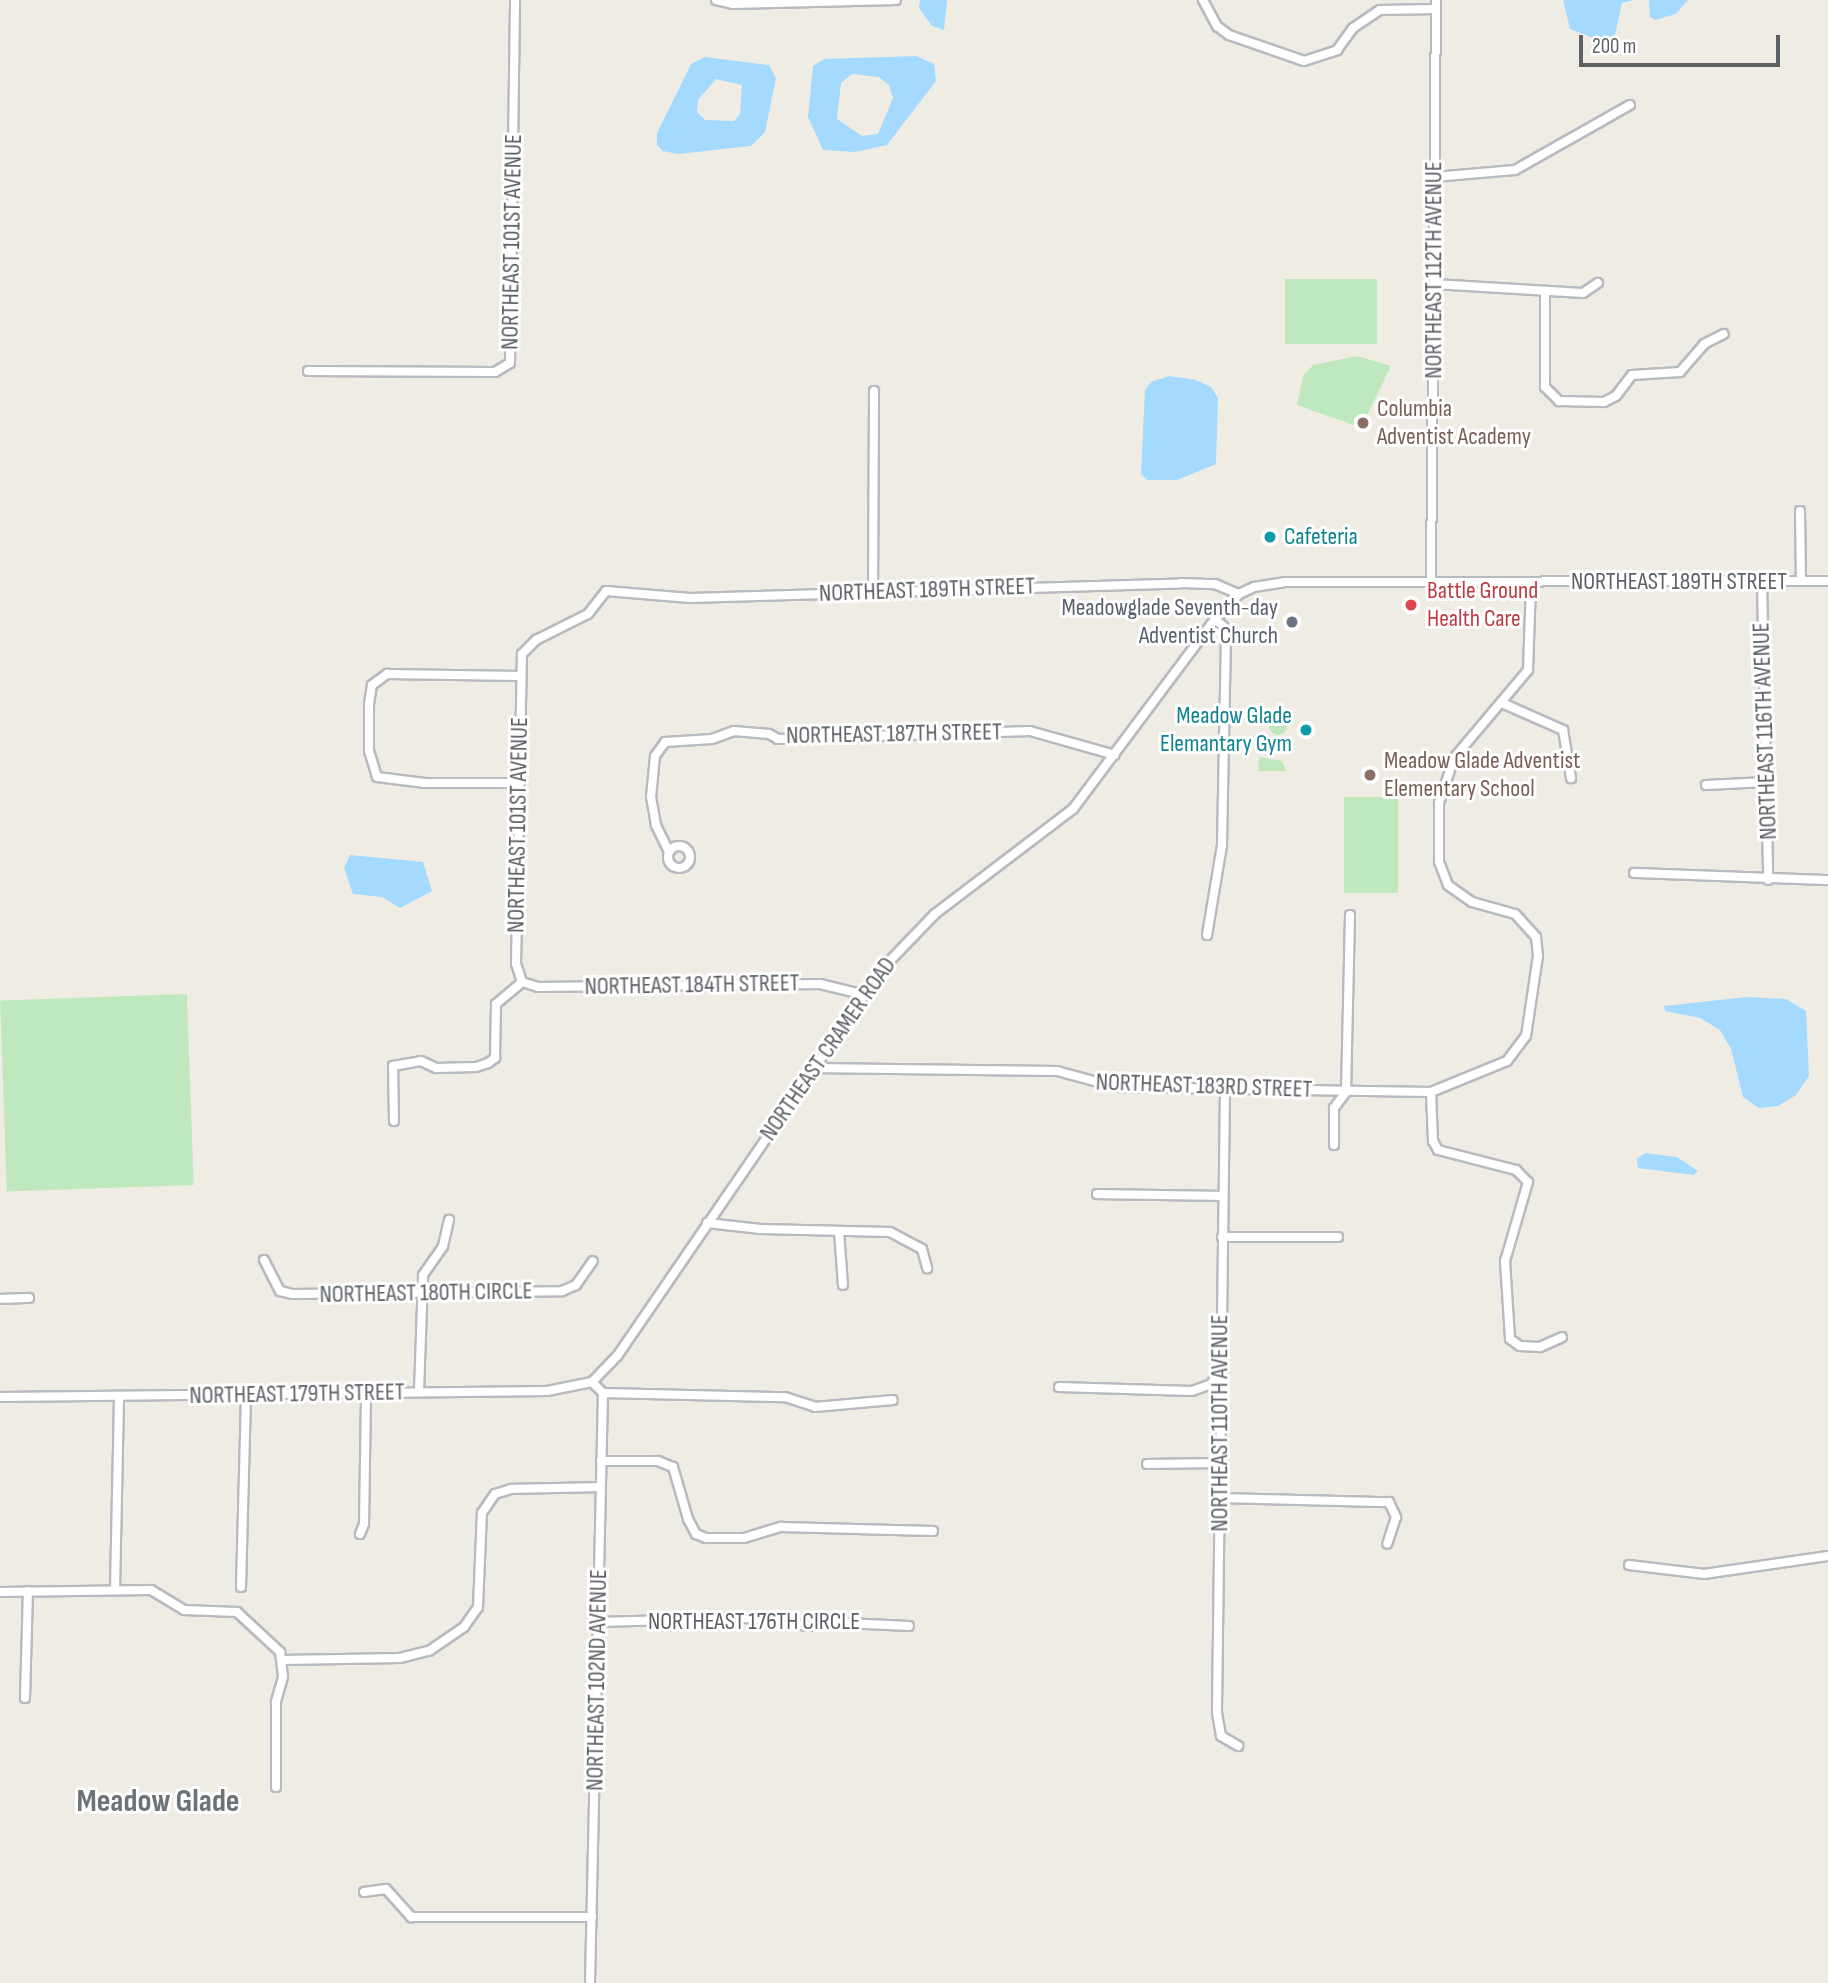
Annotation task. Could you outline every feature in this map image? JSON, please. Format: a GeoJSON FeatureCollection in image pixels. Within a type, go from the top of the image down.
{"type":"FeatureCollection","features":[{"type":"Feature","properties":{"kind":"street","name":"NORTHEAST 101ST AVENUE"},"geometry":{"type":"LineString","coordinates":[[308,371],[495,372],[510,363],[515,0]]}},
{"type":"Feature","properties":{"kind":"street"},"geometry":{"type":"LineString","coordinates":[[718,1],[895,0]]}},
{"type":"Feature","properties":{"kind":"street"},"geometry":{"type":"LineString","coordinates":[[1203,0],[1217,26],[1290,58],[1315,60],[1337,50],[1353,28],[1380,10],[1436,4]]}},
{"type":"Feature","properties":{"kind":"street","name":"NORTHEAST 112TH AVENUE"},"geometry":{"type":"LineString","coordinates":[[1431,582],[1436,4]]}},
{"type":"Feature","properties":{"kind":"street"},"geometry":{"type":"LineString","coordinates":[[1434,177],[1515,170],[1630,105]]}},
{"type":"Feature","properties":{"kind":"street"},"geometry":{"type":"LineString","coordinates":[[1434,284],[1583,293],[1598,283]]}},
{"type":"Feature","properties":{"kind":"street"},"geometry":{"type":"LineString","coordinates":[[1545,292],[1545,384],[1549,396],[1564,402],[1608,401],[1632,375],[1684,370],[1704,344],[1724,334]]}},
{"type":"Feature","properties":{"kind":"street"},"geometry":{"type":"LineString","coordinates":[[873,591],[874,391]]}},
{"type":"Feature","properties":{"kind":"street"},"geometry":{"type":"LineString","coordinates":[[1800,511],[1801,581]]}},
{"type":"Feature","properties":{"kind":"street","name":"NORTHEAST 189TH STREET"},"geometry":{"type":"LineString","coordinates":[[520,671],[522,654],[536,640],[579,620],[610,590],[690,598],[1181,583],[1215,584],[1239,594],[1278,582],[1828,581]]}},
{"type":"Feature","properties":{"kind":"street"},"geometry":{"type":"LineString","coordinates":[[1531,582],[1528,670],[1461,748],[1444,776],[1439,803],[1439,862],[1451,890],[1472,902],[1515,914],[1534,932],[1538,956],[1526,1036],[1507,1062],[1431,1092],[1433,1141],[1438,1150],[1516,1170],[1528,1182],[1505,1261],[1510,1339],[1520,1346],[1540,1347],[1562,1337]]}},
{"type":"Feature","properties":{"kind":"street","name":"NORTHEAST 116TH AVENUE"},"geometry":{"type":"LineString","coordinates":[[1762,582],[1768,880]]}},
{"type":"Feature","properties":{"kind":"street","name":"NORTHEAST CRAMER ROAD"},"geometry":{"type":"LineString","coordinates":[[592,1382],[614,1361],[861,994],[935,914],[1065,816],[1115,755],[1215,619],[1239,594]]}},
{"type":"Feature","properties":{"kind":"street"},"geometry":{"type":"LineString","coordinates":[[1207,935],[1222,845],[1226,639],[1223,626],[1215,619]]}},
{"type":"Feature","properties":{"kind":"street","name":"NORTHEAST 101ST AVENUE"},"geometry":{"type":"LineString","coordinates":[[520,671],[516,964],[522,982]]}},
{"type":"Feature","properties":{"kind":"street"},"geometry":{"type":"LineString","coordinates":[[518,783],[397,782],[377,777],[372,769],[369,704],[372,685],[387,674],[520,671]]}},
{"type":"Feature","properties":{"kind":"street"},"geometry":{"type":"LineString","coordinates":[[1502,703],[1563,730],[1572,778]]}},
{"type":"Feature","properties":{"kind":"street","name":"NORTHEAST 187TH STREET"},"geometry":{"type":"LineString","coordinates":[[669,852],[656,825],[651,797],[654,756],[665,742],[712,739],[734,731],[769,734],[778,739],[1030,731],[1115,755]]}},
{"type":"Feature","properties":{"kind":"street"},"geometry":{"type":"LineString","coordinates":[[1706,785],[1766,782]]}},
{"type":"Feature","properties":{"kind":"street"},"geometry":{"type":"LineString","coordinates":[[1634,873],[1733,873],[1768,880],[1828,880]]}},
{"type":"Feature","properties":{"kind":"street"},"geometry":{"type":"LineString","coordinates":[[1334,1145],[1334,1108],[1346,1092],[1350,915]]}},
{"type":"Feature","properties":{"kind":"street"},"geometry":{"type":"LineString","coordinates":[[394,1121],[393,1066],[421,1061],[436,1068],[476,1067],[488,1063],[495,1058],[496,1004],[522,982]]}},
{"type":"Feature","properties":{"kind":"street","name":"NORTHEAST 184TH STREET"},"geometry":{"type":"LineString","coordinates":[[522,982],[538,987],[820,984],[861,994]]}},
{"type":"Feature","properties":{"kind":"street","name":"NORTHEAST 183RD STREET"},"geometry":{"type":"LineString","coordinates":[[811,1068],[1057,1071],[1116,1087],[1431,1092]]}},
{"type":"Feature","properties":{"kind":"street","name":"NORTHEAST 110TH AVENUE"},"geometry":{"type":"LineString","coordinates":[[1225,1090],[1219,1371],[1217,1730],[1238,1746]]}},
{"type":"Feature","properties":{"kind":"street"},"geometry":{"type":"LineString","coordinates":[[1097,1194],[1223,1196]]}},
{"type":"Feature","properties":{"kind":"street"},"geometry":{"type":"LineString","coordinates":[[419,1392],[420,1293],[423,1275],[443,1246],[449,1220]]}},
{"type":"Feature","properties":{"kind":"street"},"geometry":{"type":"LineString","coordinates":[[707,1223],[839,1231],[877,1229],[905,1237],[922,1250],[927,1268]]}},
{"type":"Feature","properties":{"kind":"street"},"geometry":{"type":"LineString","coordinates":[[839,1231],[843,1285]]}},
{"type":"Feature","properties":{"kind":"street"},"geometry":{"type":"LineString","coordinates":[[1222,1237],[1338,1237]]}},
{"type":"Feature","properties":{"kind":"street","name":"NORTHEAST 180TH CIRCLE"},"geometry":{"type":"LineString","coordinates":[[264,1260],[279,1289],[287,1293],[568,1290],[593,1261]]}},
{"type":"Feature","properties":{"kind":"street"},"geometry":{"type":"LineString","coordinates":[[0,1299],[29,1298]]}},
{"type":"Feature","properties":{"kind":"street"},"geometry":{"type":"LineString","coordinates":[[1059,1387],[1192,1391],[1211,1384],[1219,1371]]}},
{"type":"Feature","properties":{"kind":"street"},"geometry":{"type":"LineString","coordinates":[[592,1382],[603,1393],[785,1397],[816,1407],[893,1401]]}},
{"type":"Feature","properties":{"kind":"street","name":"NORTHEAST 179TH STREET"},"geometry":{"type":"LineString","coordinates":[[0,1397],[547,1391],[592,1382]]}},
{"type":"Feature","properties":{"kind":"street"},"geometry":{"type":"LineString","coordinates":[[360,1534],[364,1524],[366,1393]]}},
{"type":"Feature","properties":{"kind":"street","name":"NORTHEAST 102ND AVENUE"},"geometry":{"type":"LineString","coordinates":[[590,1983],[603,1393]]}},
{"type":"Feature","properties":{"kind":"street"},"geometry":{"type":"LineString","coordinates":[[241,1587],[246,1394]]}},
{"type":"Feature","properties":{"kind":"street"},"geometry":{"type":"LineString","coordinates":[[115,1590],[119,1396]]}},
{"type":"Feature","properties":{"kind":"street"},"geometry":{"type":"LineString","coordinates":[[600,1461],[658,1461],[673,1467],[688,1519],[696,1534],[706,1538],[744,1538],[781,1527],[933,1531]]}},
{"type":"Feature","properties":{"kind":"street"},"geometry":{"type":"LineString","coordinates":[[1147,1464],[1218,1463]]}},
{"type":"Feature","properties":{"kind":"street"},"geometry":{"type":"LineString","coordinates":[[282,1660],[418,1656],[464,1627],[478,1607],[482,1513],[495,1494],[511,1489],[600,1487]]}},
{"type":"Feature","properties":{"kind":"street"},"geometry":{"type":"LineString","coordinates":[[1220,1498],[1389,1502],[1396,1517],[1387,1544]]}},
{"type":"Feature","properties":{"kind":"street"},"geometry":{"type":"LineString","coordinates":[[1629,1565],[1704,1574],[1828,1556]]}},
{"type":"Feature","properties":{"kind":"street"},"geometry":{"type":"LineString","coordinates":[[25,1698],[28,1591]]}},
{"type":"Feature","properties":{"kind":"street"},"geometry":{"type":"LineString","coordinates":[[0,1592],[159,1592],[184,1610],[237,1612],[271,1641],[282,1660],[281,1693],[276,1702],[276,1787]]}},
{"type":"Feature","properties":{"kind":"street","name":"NORTHEAST 176TH CIRCLE"},"geometry":{"type":"LineString","coordinates":[[598,1622],[745,1618],[808,1626],[824,1622],[909,1626]]}},
{"type":"Feature","properties":{"kind":"street"},"geometry":{"type":"LineString","coordinates":[[364,1892],[386,1889],[411,1917],[592,1917]]}},
{"type":"Feature","properties":{"kind":"green space"},"geometry":{"type":"Polygon","coordinates":[[[1285,279],[1377,279],[1377,344],[1285,344],[1285,279]]]}},
{"type":"Feature","properties":{"kind":"green space"},"geometry":{"type":"Polygon","coordinates":[[[1357,356],[1391,366],[1363,424],[1356,426],[1297,405],[1303,376],[1313,365],[1357,356]]]}},
{"type":"Feature","properties":{"kind":"green space"},"geometry":{"type":"Polygon","coordinates":[[[1278,717],[1284,720],[1287,726],[1284,732],[1278,735],[1272,732],[1269,726],[1272,720],[1278,717]]]}},
{"type":"Feature","properties":{"kind":"green space"},"geometry":{"type":"Polygon","coordinates":[[[1259,757],[1282,761],[1286,771],[1258,771],[1259,757]]]}},
{"type":"Feature","properties":{"kind":"green space"},"geometry":{"type":"Polygon","coordinates":[[[1344,797],[1398,797],[1398,893],[1344,893],[1344,797]]]}},
{"type":"Feature","properties":{"kind":"green space"},"geometry":{"type":"Polygon","coordinates":[[[187,994],[194,1185],[7,1191],[0,1001],[187,994]]]}},
{"type":"Feature","properties":{"kind":"water"},"geometry":{"type":"Polygon","coordinates":[[[920,0],[947,0],[944,30],[932,26],[919,8],[920,0]]]}},
{"type":"Feature","properties":{"kind":"water"},"geometry":{"type":"Polygon","coordinates":[[[1563,0],[1634,0],[1622,3],[1614,39],[1604,42],[1570,29],[1563,0]]]}},
{"type":"Feature","properties":{"kind":"water"},"geometry":{"type":"Polygon","coordinates":[[[1649,0],[1688,0],[1676,14],[1655,20],[1650,17],[1649,0]]]}},
{"type":"Feature","properties":{"kind":"water"},"geometry":{"type":"Polygon","coordinates":[[[916,56],[934,64],[936,81],[887,145],[855,152],[823,150],[808,117],[813,66],[824,59],[916,56]],[[852,74],[841,83],[837,119],[862,136],[878,134],[893,98],[889,85],[879,77],[852,74]]]}},
{"type":"Feature","properties":{"kind":"water"},"geometry":{"type":"Polygon","coordinates":[[[705,57],[769,65],[776,78],[765,132],[751,146],[678,154],[663,151],[657,145],[657,133],[691,64],[705,57]],[[716,79],[698,100],[697,112],[705,120],[734,121],[740,114],[742,85],[716,79]]]}},
{"type":"Feature","properties":{"kind":"water"},"geometry":{"type":"Polygon","coordinates":[[[1169,376],[1196,380],[1211,387],[1218,398],[1216,464],[1177,480],[1147,480],[1141,474],[1145,390],[1151,382],[1169,376]]]}},
{"type":"Feature","properties":{"kind":"water"},"geometry":{"type":"Polygon","coordinates":[[[350,855],[423,862],[432,891],[400,908],[382,897],[353,894],[344,868],[350,855]]]}},
{"type":"Feature","properties":{"kind":"water"},"geometry":{"type":"Polygon","coordinates":[[[1747,997],[1786,999],[1806,1011],[1809,1076],[1796,1095],[1778,1106],[1759,1108],[1743,1097],[1731,1049],[1720,1030],[1700,1018],[1665,1011],[1664,1006],[1747,997]]]}},
{"type":"Feature","properties":{"kind":"water"},"geometry":{"type":"Polygon","coordinates":[[[1645,1153],[1677,1157],[1698,1171],[1694,1175],[1638,1168],[1637,1159],[1645,1153]]]}},
{"type":"Feature","properties":{"kind":"place","name":"Columbia Adventist Academy"},"geometry":{"type":"Point","coordinates":[1363,423]}},
{"type":"Feature","properties":{"kind":"place","name":"Cafeteria"},"geometry":{"type":"Point","coordinates":[1270,537]}},
{"type":"Feature","properties":{"kind":"place","name":"Battle Ground Health Care"},"geometry":{"type":"Point","coordinates":[1411,605]}},
{"type":"Feature","properties":{"kind":"place","name":"Meadowglade Seventh-day Adventist Church"},"geometry":{"type":"Point","coordinates":[1292,622]}},
{"type":"Feature","properties":{"kind":"place","name":"Meadow Glade Elemantary Gym"},"geometry":{"type":"Point","coordinates":[1306,730]}},
{"type":"Feature","properties":{"kind":"place","name":"Meadow Glade Adventist Elementary School"},"geometry":{"type":"Point","coordinates":[1370,775]}},
{"type":"Feature","properties":{"kind":"district","name":"Meadow Glade"},"geometry":{"type":"Point","coordinates":[158,1802]}}]}
